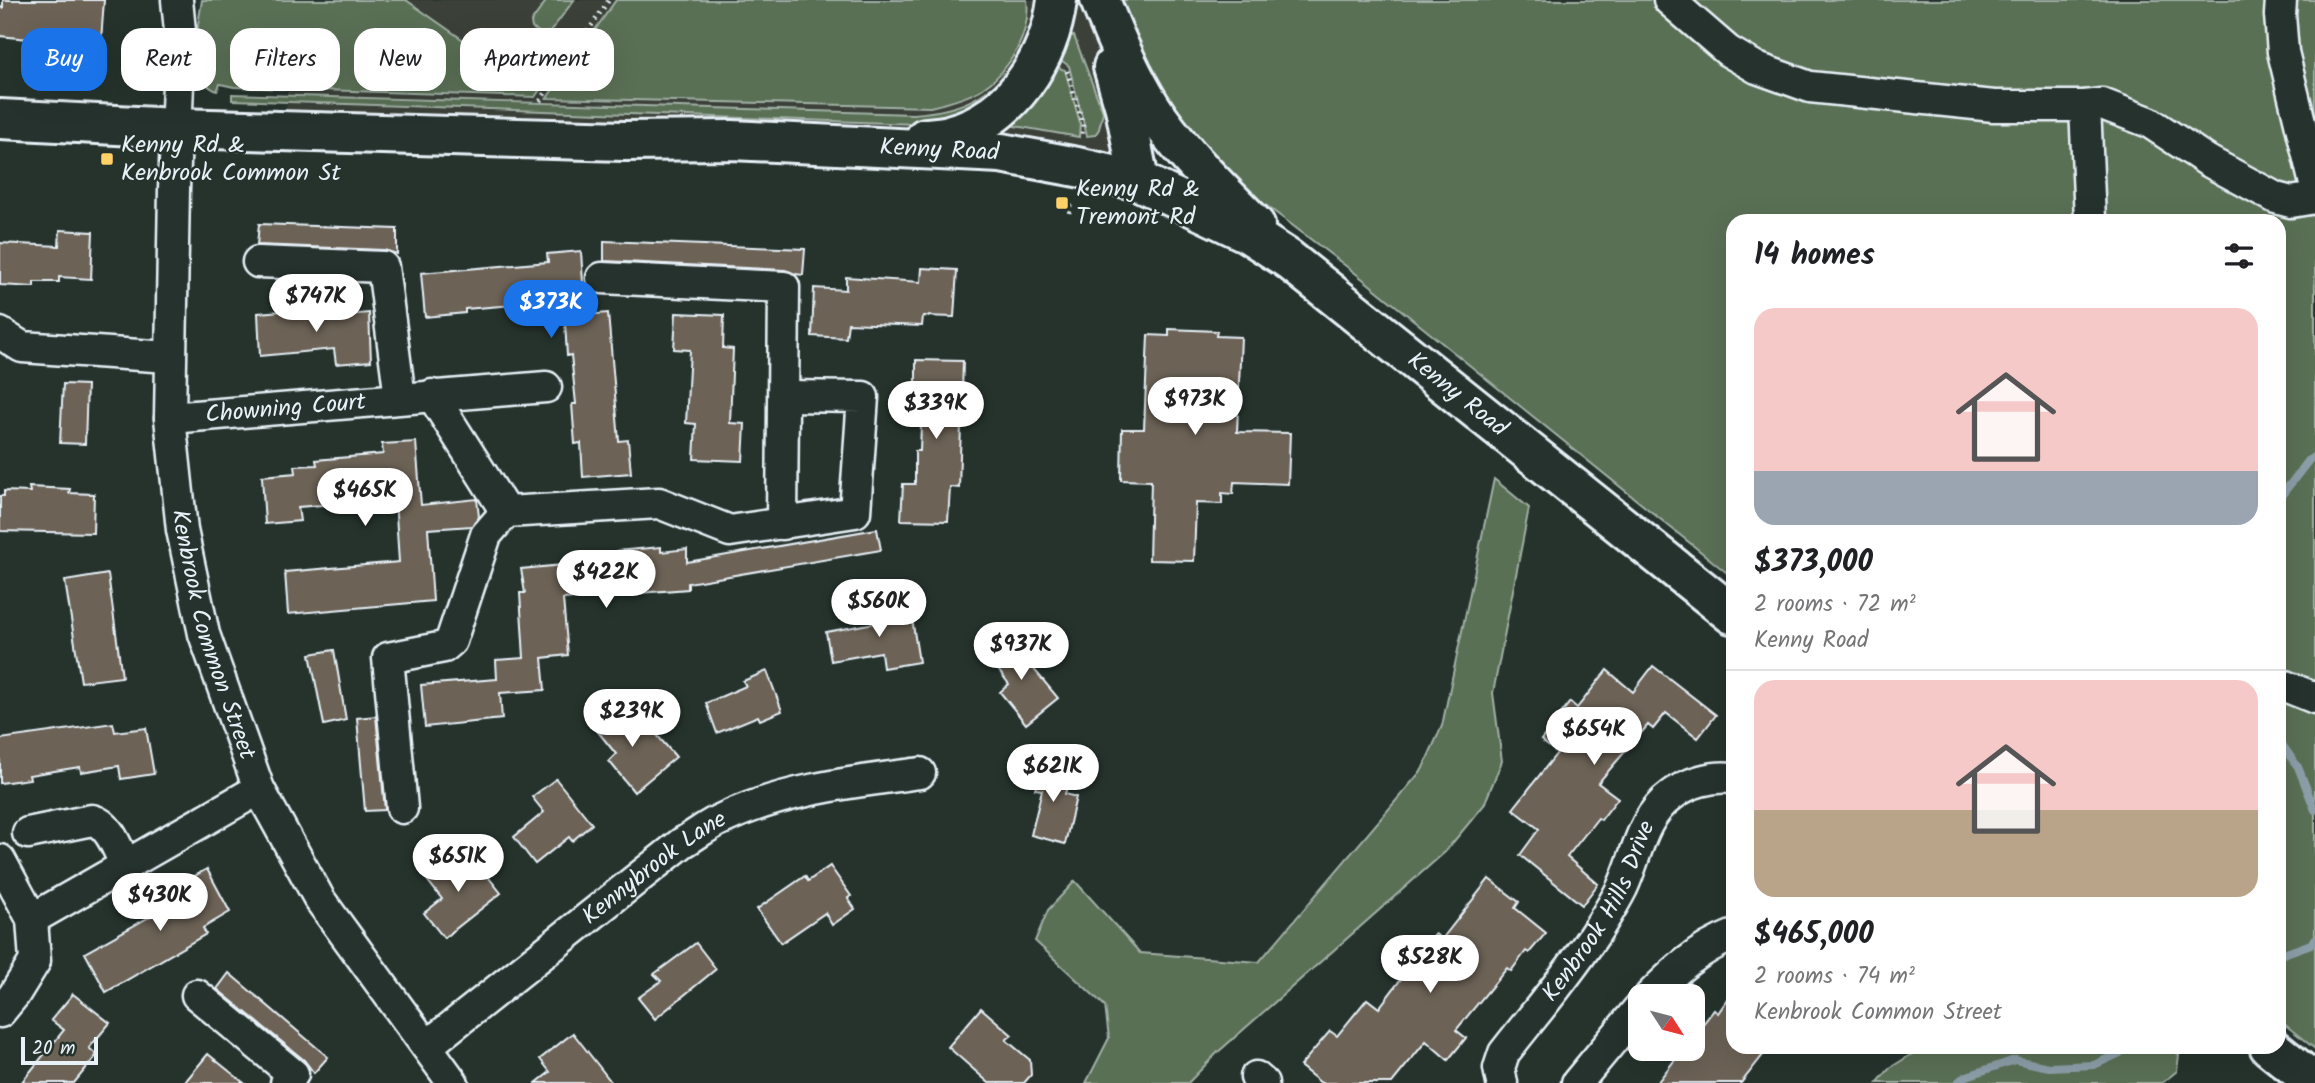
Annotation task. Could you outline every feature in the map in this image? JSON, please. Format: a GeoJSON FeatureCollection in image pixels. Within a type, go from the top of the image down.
{"type":"FeatureCollection","features":[{"type":"Feature","properties":{"kind":"main road"},"geometry":{"type":"LineString","coordinates":[[872,146],[953,134],[988,118],[1013,98],[1041,54],[1055,20],[1057,0]]}},
{"type":"Feature","properties":{"kind":"main road"},"geometry":{"type":"LineString","coordinates":[[1088,0],[1112,62],[1125,108],[1139,181]]}},
{"type":"Feature","properties":{"kind":"main road"},"geometry":{"type":"LineString","coordinates":[[1100,0],[1151,108],[1205,175],[1288,259]]}},
{"type":"Feature","properties":{"kind":"main road","name":"Kenny Road"},"geometry":{"type":"LineString","coordinates":[[0,119],[176,128],[624,141],[732,140],[1001,153],[1139,181],[1248,233],[1288,259],[1726,609]]}},
{"type":"Feature","properties":{"kind":"main road"},"geometry":{"type":"LineString","coordinates":[[2279,1054],[2315,1083]]}},
{"type":"Feature","properties":{"kind":"street","name":"Kenbrook Common Street"},"geometry":{"type":"LineString","coordinates":[[177,0],[180,31],[169,357],[170,418],[182,530],[204,634],[259,789],[320,900],[453,1083]]}},
{"type":"Feature","properties":{"kind":"street"},"geometry":{"type":"LineString","coordinates":[[1669,0],[1728,51],[1757,68],[1810,87],[1993,106],[2102,104],[2148,122],[2208,161],[2276,198],[2291,202],[2315,198]]}},
{"type":"Feature","properties":{"kind":"street"},"geometry":{"type":"LineString","coordinates":[[2281,0],[2283,52],[2315,184]]}},
{"type":"Feature","properties":{"kind":"street"},"geometry":{"type":"LineString","coordinates":[[2085,106],[2090,214]]}},
{"type":"Feature","properties":{"kind":"street","name":"Chowning Court"},"geometry":{"type":"LineString","coordinates":[[258,262],[383,267],[400,398]]}},
{"type":"Feature","properties":{"kind":"street"},"geometry":{"type":"LineString","coordinates":[[602,278],[784,287],[782,524]]}},
{"type":"Feature","properties":{"kind":"street"},"geometry":{"type":"LineString","coordinates":[[0,333],[22,346],[169,357]]}},
{"type":"Feature","properties":{"kind":"street","name":"Chowning Court"},"geometry":{"type":"LineString","coordinates":[[170,418],[546,387]]}},
{"type":"Feature","properties":{"kind":"street"},"geometry":{"type":"LineString","coordinates":[[432,395],[506,512]]}},
{"type":"Feature","properties":{"kind":"street"},"geometry":{"type":"LineString","coordinates":[[402,807],[388,658],[444,647],[451,641],[486,536],[506,512],[659,503],[730,531],[855,512],[863,397],[784,396]]}},
{"type":"Feature","properties":{"kind":"street"},"geometry":{"type":"LineString","coordinates":[[2286,686],[2315,698]]}},
{"type":"Feature","properties":{"kind":"street","name":"Kennybrook Lane"},"geometry":{"type":"LineString","coordinates":[[427,1046],[682,843],[722,819],[769,800],[813,788],[920,773]]}},
{"type":"Feature","properties":{"kind":"street","name":"Kenbrook Hills Drive"},"geometry":{"type":"LineString","coordinates":[[1502,1083],[1499,1068],[1504,1053],[1597,930],[1622,888],[1640,838],[1654,813],[1671,795],[1690,785],[1726,778]]}},
{"type":"Feature","properties":{"kind":"street"},"geometry":{"type":"LineString","coordinates":[[32,919],[259,789]]}},
{"type":"Feature","properties":{"kind":"street"},"geometry":{"type":"LineString","coordinates":[[28,833],[93,820],[100,821],[106,827],[126,866]]}},
{"type":"Feature","properties":{"kind":"street"},"geometry":{"type":"LineString","coordinates":[[0,860],[32,919],[34,961],[0,1012]]}},
{"type":"Feature","properties":{"kind":"street"},"geometry":{"type":"LineString","coordinates":[[1662,984],[1696,954],[1726,939]]}},
{"type":"Feature","properties":{"kind":"street"},"geometry":{"type":"LineString","coordinates":[[197,995],[293,1074],[286,1083]]}},
{"type":"Feature","properties":{"kind":"street"},"geometry":{"type":"LineString","coordinates":[[1577,1083],[1628,1021]]}},
{"type":"Feature","properties":{"kind":"path"},"geometry":{"type":"LineString","coordinates":[[540,101],[609,0]]}},
{"type":"Feature","properties":{"kind":"path"},"geometry":{"type":"LineString","coordinates":[[1067,69],[1083,124],[1081,139]]}},
{"type":"Feature","properties":{"kind":"path"},"geometry":{"type":"LineString","coordinates":[[1069,213],[1070,204]]}},
{"type":"Feature","properties":{"kind":"shaded area"},"geometry":{"type":"Polygon","coordinates":[[[294,0],[1088,0],[1139,181],[998,163],[284,140],[288,91],[340,91],[340,28],[292,28],[294,0]]]}},
{"type":"Feature","properties":{"kind":"green space"},"geometry":{"type":"Polygon","coordinates":[[[202,0],[406,0],[460,38],[460,91],[539,91],[535,97],[354,91],[446,91],[446,28],[354,28],[354,91],[340,91],[340,28],[230,28],[230,86],[220,84],[217,91],[216,28],[198,28],[202,0]]]}},
{"type":"Feature","properties":{"kind":"green space"},"geometry":{"type":"Polygon","coordinates":[[[547,0],[574,0],[553,28],[532,28],[531,22],[547,0]]]}},
{"type":"Feature","properties":{"kind":"green space"},"geometry":{"type":"Polygon","coordinates":[[[616,0],[1027,0],[1026,25],[1022,38],[1010,62],[1001,72],[982,89],[970,95],[930,107],[547,98],[552,91],[614,91],[614,28],[596,28],[616,0]]]}},
{"type":"Feature","properties":{"kind":"green space"},"geometry":{"type":"Polygon","coordinates":[[[1116,0],[2315,0],[2315,1049],[2286,1025],[2286,214],[1726,214],[1726,572],[1359,276],[1226,175],[1179,124],[1116,0]]]}},
{"type":"Feature","properties":{"kind":"green space"},"geometry":{"type":"Polygon","coordinates":[[[1068,35],[1074,36],[1103,112],[1095,135],[1087,136],[1069,66],[1058,58],[1068,35]]]}},
{"type":"Feature","properties":{"kind":"green space"},"geometry":{"type":"Polygon","coordinates":[[[1030,54],[972,110],[916,124],[232,100],[232,94],[913,114],[951,108],[978,97],[1030,54]]]}},
{"type":"Feature","properties":{"kind":"green space"},"geometry":{"type":"Polygon","coordinates":[[[1053,66],[1065,70],[1080,123],[1079,137],[1009,125],[1053,66]]]}},
{"type":"Feature","properties":{"kind":"green space"},"geometry":{"type":"Polygon","coordinates":[[[1494,479],[1529,508],[1493,693],[1502,761],[1484,805],[1445,852],[1217,1053],[1188,1083],[1086,1083],[1109,1038],[1105,1006],[1035,941],[1048,910],[1075,881],[1140,953],[1259,962],[1422,770],[1442,726],[1494,479]]]}},
{"type":"Feature","properties":{"kind":"green space"},"geometry":{"type":"Polygon","coordinates":[[[1912,1054],[2179,1055],[2177,1071],[2162,1083],[1877,1083],[1890,1068],[1912,1054]]]}},
{"type":"Feature","properties":{"kind":"building"},"geometry":{"type":"Polygon","coordinates":[[[3,0],[104,0],[102,28],[21,28],[21,38],[0,36],[0,7],[3,8],[3,0]]]}},
{"type":"Feature","properties":{"kind":"building"},"geometry":{"type":"Polygon","coordinates":[[[259,224],[397,229],[397,254],[384,250],[257,245],[259,224]]]}},
{"type":"Feature","properties":{"kind":"building"},"geometry":{"type":"Polygon","coordinates":[[[60,230],[93,232],[91,279],[59,277],[59,282],[34,282],[34,287],[0,285],[0,243],[59,246],[60,230]]]}},
{"type":"Feature","properties":{"kind":"building"},"geometry":{"type":"Polygon","coordinates":[[[604,241],[805,249],[803,275],[785,270],[604,261],[604,241]]]}},
{"type":"Feature","properties":{"kind":"building"},"geometry":{"type":"Polygon","coordinates":[[[581,251],[585,315],[608,313],[619,441],[628,440],[631,473],[583,477],[581,443],[575,444],[572,404],[576,404],[571,355],[567,356],[564,305],[513,310],[513,305],[465,309],[465,313],[425,317],[421,273],[548,262],[547,254],[581,251]]]}},
{"type":"Feature","properties":{"kind":"building"},"geometry":{"type":"Polygon","coordinates":[[[922,268],[957,270],[954,317],[923,316],[922,326],[848,323],[846,338],[812,336],[814,288],[846,290],[846,277],[921,282],[922,268]]]}},
{"type":"Feature","properties":{"kind":"building"},"geometry":{"type":"Polygon","coordinates":[[[333,307],[334,316],[369,313],[371,361],[336,364],[334,349],[260,356],[258,313],[333,307]]]}},
{"type":"Feature","properties":{"kind":"building"},"geometry":{"type":"Polygon","coordinates":[[[676,313],[724,315],[723,348],[733,349],[730,423],[745,424],[743,461],[694,459],[696,424],[686,423],[690,350],[674,349],[676,313]]]}},
{"type":"Feature","properties":{"kind":"building"},"geometry":{"type":"Polygon","coordinates":[[[1169,329],[1217,331],[1216,336],[1241,337],[1237,432],[1290,433],[1288,484],[1234,482],[1233,494],[1222,493],[1222,504],[1196,503],[1194,561],[1149,560],[1151,481],[1121,480],[1122,429],[1144,429],[1148,335],[1169,336],[1169,329]]]}},
{"type":"Feature","properties":{"kind":"building"},"geometry":{"type":"Polygon","coordinates":[[[916,360],[963,361],[959,488],[950,487],[948,521],[901,520],[903,484],[915,484],[915,451],[920,451],[922,398],[916,398],[916,360]]]}},
{"type":"Feature","properties":{"kind":"building"},"geometry":{"type":"Polygon","coordinates":[[[63,384],[87,385],[85,444],[60,443],[63,384]]]}},
{"type":"Feature","properties":{"kind":"building"},"geometry":{"type":"Polygon","coordinates":[[[416,442],[421,505],[477,499],[479,517],[472,526],[428,529],[433,601],[288,614],[285,572],[399,562],[395,499],[298,507],[300,521],[265,524],[262,476],[296,473],[295,466],[317,465],[316,460],[383,454],[382,444],[416,442]]]}},
{"type":"Feature","properties":{"kind":"building"},"geometry":{"type":"Polygon","coordinates":[[[29,487],[70,489],[69,493],[94,494],[93,533],[0,531],[0,496],[4,496],[4,491],[30,492],[29,487]]]}},
{"type":"Feature","properties":{"kind":"building"},"geometry":{"type":"Polygon","coordinates":[[[877,529],[881,550],[688,583],[688,589],[563,599],[568,655],[542,658],[545,690],[500,693],[502,719],[425,727],[421,685],[497,679],[496,660],[524,658],[520,593],[525,593],[521,569],[595,562],[594,558],[618,555],[617,551],[661,547],[661,552],[687,549],[687,562],[877,529]]]}},
{"type":"Feature","properties":{"kind":"building"},"geometry":{"type":"Polygon","coordinates":[[[108,574],[122,677],[81,682],[65,581],[108,574]]]}},
{"type":"Feature","properties":{"kind":"building"},"geometry":{"type":"Polygon","coordinates":[[[909,600],[919,662],[883,668],[881,652],[831,661],[826,632],[891,620],[889,603],[909,600]]]}},
{"type":"Feature","properties":{"kind":"building"},"geometry":{"type":"Polygon","coordinates":[[[1008,638],[1058,698],[1026,724],[1000,692],[1009,684],[987,655],[1008,638]]]}},
{"type":"Feature","properties":{"kind":"building"},"geometry":{"type":"Polygon","coordinates":[[[334,650],[346,720],[324,725],[310,654],[334,650]]]}},
{"type":"Feature","properties":{"kind":"building"},"geometry":{"type":"Polygon","coordinates":[[[1653,666],[1716,715],[1698,738],[1666,713],[1653,729],[1648,725],[1598,783],[1618,798],[1567,857],[1598,884],[1582,905],[1520,855],[1539,829],[1513,809],[1557,753],[1541,740],[1570,702],[1577,708],[1607,670],[1633,692],[1653,666]]]}},
{"type":"Feature","properties":{"kind":"building"},"geometry":{"type":"Polygon","coordinates":[[[767,671],[782,711],[760,720],[758,716],[717,733],[706,703],[746,686],[743,681],[767,671]]]}},
{"type":"Feature","properties":{"kind":"building"},"geometry":{"type":"Polygon","coordinates":[[[613,704],[639,736],[650,727],[676,757],[634,792],[609,761],[616,754],[591,723],[613,704]]]}},
{"type":"Feature","properties":{"kind":"building"},"geometry":{"type":"Polygon","coordinates":[[[376,716],[385,810],[365,811],[357,718],[376,716]]]}},
{"type":"Feature","properties":{"kind":"building"},"geometry":{"type":"Polygon","coordinates":[[[113,723],[115,732],[146,728],[154,774],[121,779],[119,766],[81,772],[80,767],[29,775],[30,779],[0,783],[0,739],[113,723]]]}},
{"type":"Feature","properties":{"kind":"building"},"geometry":{"type":"Polygon","coordinates":[[[1042,763],[1071,769],[1065,794],[1076,797],[1065,844],[1031,835],[1042,790],[1035,789],[1042,763]]]}},
{"type":"Feature","properties":{"kind":"building"},"geometry":{"type":"Polygon","coordinates":[[[556,779],[592,824],[572,841],[569,837],[535,864],[514,837],[544,812],[532,797],[556,779]]]}},
{"type":"Feature","properties":{"kind":"building"},"geometry":{"type":"Polygon","coordinates":[[[454,853],[473,875],[481,868],[501,893],[444,938],[424,913],[442,899],[424,876],[454,853]]]}},
{"type":"Feature","properties":{"kind":"building"},"geometry":{"type":"Polygon","coordinates":[[[830,866],[851,896],[848,898],[855,909],[832,925],[825,913],[781,943],[757,909],[805,876],[808,881],[830,866]]]}},
{"type":"Feature","properties":{"kind":"building"},"geometry":{"type":"Polygon","coordinates":[[[207,869],[230,912],[203,928],[206,934],[106,992],[85,953],[183,898],[177,886],[207,869]]]}},
{"type":"Feature","properties":{"kind":"building"},"geometry":{"type":"Polygon","coordinates":[[[1489,879],[1519,902],[1515,908],[1546,933],[1529,953],[1526,951],[1511,971],[1507,968],[1456,1030],[1466,1038],[1448,1060],[1426,1041],[1392,1083],[1321,1083],[1300,1066],[1330,1031],[1337,1036],[1367,999],[1379,1008],[1435,934],[1442,939],[1489,879]]]}},
{"type":"Feature","properties":{"kind":"building"},"geometry":{"type":"Polygon","coordinates":[[[696,943],[716,969],[655,1019],[638,998],[661,981],[654,974],[696,943]]]}},
{"type":"Feature","properties":{"kind":"building"},"geometry":{"type":"Polygon","coordinates":[[[229,973],[328,1057],[314,1073],[304,1060],[217,989],[229,973]]]}},
{"type":"Feature","properties":{"kind":"building"},"geometry":{"type":"Polygon","coordinates":[[[73,994],[110,1023],[89,1048],[97,1055],[74,1083],[21,1083],[64,1030],[51,1020],[73,994]]]}},
{"type":"Feature","properties":{"kind":"building"},"geometry":{"type":"Polygon","coordinates":[[[1726,1002],[1726,1054],[1764,1054],[1741,1083],[1657,1083],[1674,1061],[1705,1061],[1705,1021],[1714,1010],[1718,1013],[1726,1002]]]}},
{"type":"Feature","properties":{"kind":"building"},"geometry":{"type":"Polygon","coordinates":[[[981,1008],[1012,1035],[1006,1040],[1030,1060],[1031,1075],[1024,1083],[989,1083],[948,1047],[981,1008]]]}},
{"type":"Feature","properties":{"kind":"building"},"geometry":{"type":"Polygon","coordinates":[[[573,1033],[612,1083],[536,1083],[550,1072],[540,1059],[573,1033]]]}},
{"type":"Feature","properties":{"kind":"building"},"geometry":{"type":"Polygon","coordinates":[[[208,1054],[244,1083],[184,1083],[208,1054]]]}},
{"type":"Feature","properties":{"kind":"waterway"},"geometry":{"type":"LineString","coordinates":[[2286,490],[2315,456]]}},
{"type":"Feature","properties":{"kind":"waterway"},"geometry":{"type":"LineString","coordinates":[[2286,750],[2298,767],[2315,810]]}},
{"type":"Feature","properties":{"kind":"waterway"},"geometry":{"type":"LineString","coordinates":[[2286,953],[2311,944],[2315,939]]}},
{"type":"Feature","properties":{"kind":"waterway"},"geometry":{"type":"LineString","coordinates":[[1957,1083],[1964,1077],[2015,1060],[2049,1067],[2094,1065],[2118,1054]]}},
{"type":"Feature","properties":{"kind":"place","name":"Kenny Rd & Kenbrook Common St"},"geometry":{"type":"Point","coordinates":[107,159]}},
{"type":"Feature","properties":{"kind":"place","name":"Kenny Rd & Tremont Rd"},"geometry":{"type":"Point","coordinates":[1062,203]}}]}
